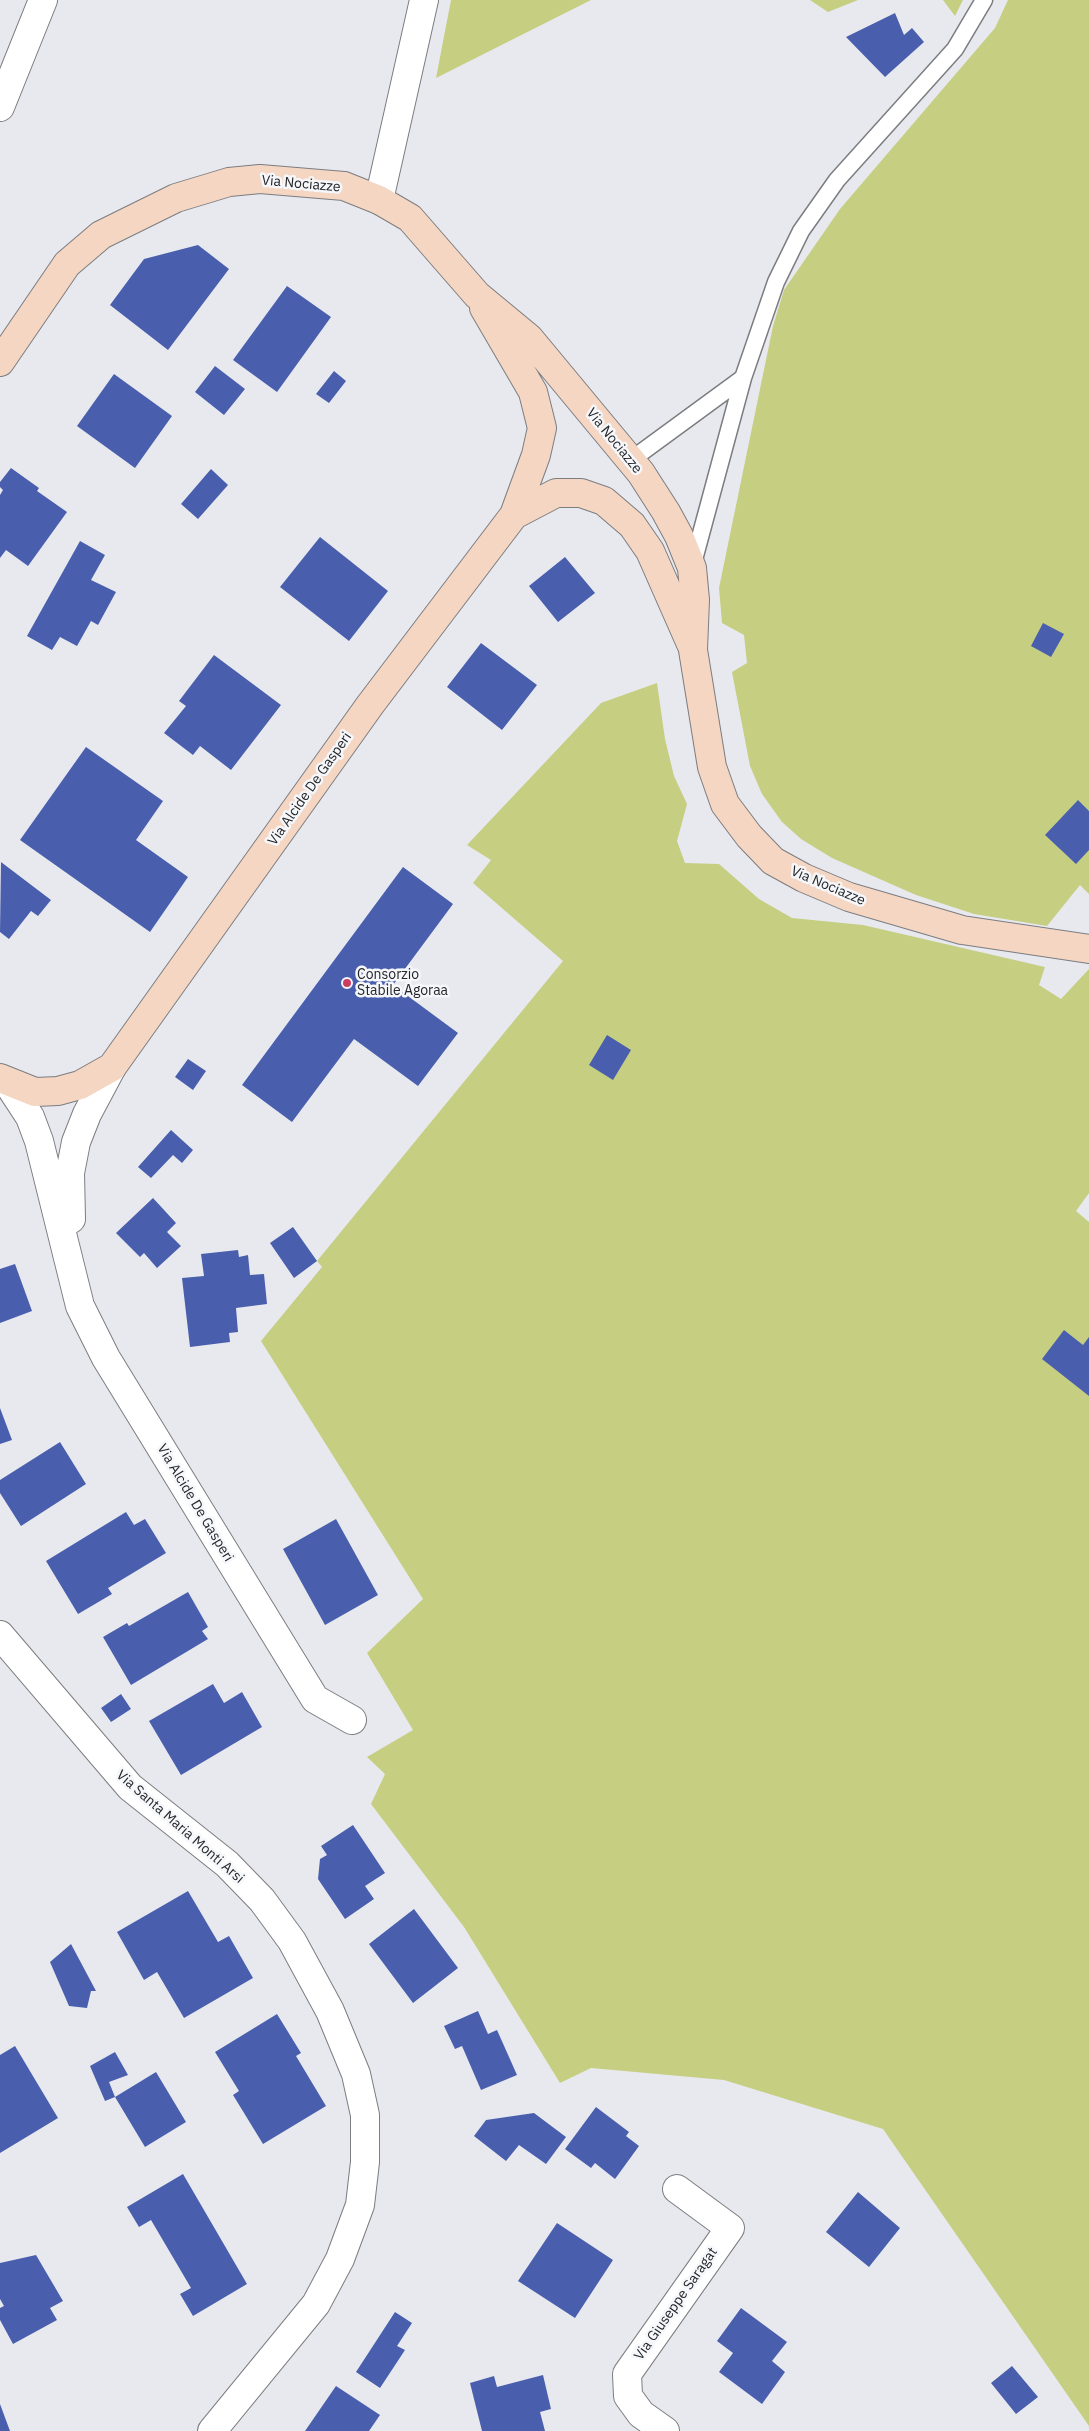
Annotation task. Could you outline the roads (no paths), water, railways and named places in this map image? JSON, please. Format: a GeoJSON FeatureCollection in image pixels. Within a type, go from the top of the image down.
{"type":"FeatureCollection","features":[{"type":"Feature","properties":{"kind":"street"},"geometry":{"type":"LineString","coordinates":[[0,107],[43,0]]}},
{"type":"Feature","properties":{"kind":"street"},"geometry":{"type":"LineString","coordinates":[[379,200],[424,0]]}},
{"type":"Feature","properties":{"kind":"street","name":"Via Nociazze"},"geometry":{"type":"LineString","coordinates":[[0,362],[67,264],[102,235],[176,198],[229,182],[260,179],[344,186],[379,200],[410,218],[477,295],[529,338],[631,460],[675,528],[692,568],[695,600],[693,650],[712,767],[725,804],[749,836],[774,861],[804,878],[849,897],[962,930],[1089,948]]}},
{"type":"Feature","properties":{"kind":"street"},"geometry":{"type":"LineString","coordinates":[[477,295],[533,392],[542,428],[536,455],[514,515]]}},
{"type":"Feature","properties":{"kind":"street"},"geometry":{"type":"LineString","coordinates":[[514,515],[556,493],[582,493],[604,501],[632,525],[650,551],[693,650]]}},
{"type":"Feature","properties":{"kind":"street","name":"Via Alcide De Gasperi"},"geometry":{"type":"LineString","coordinates":[[112,1067],[370,705],[514,515]]}},
{"type":"Feature","properties":{"kind":"street"},"geometry":{"type":"LineString","coordinates":[[4,1080],[35,1092],[58,1091],[80,1085],[112,1067]]}},
{"type":"Feature","properties":{"kind":"street"},"geometry":{"type":"LineString","coordinates":[[71,1263],[70,1173],[76,1142],[87,1114],[112,1067]]}},
{"type":"Feature","properties":{"kind":"street"},"geometry":{"type":"LineString","coordinates":[[4,1080],[30,1117],[39,1141],[71,1263]]}},
{"type":"Feature","properties":{"kind":"street","name":"Via Alcide De Gasperi"},"geometry":{"type":"LineString","coordinates":[[71,1263],[80,1306],[106,1358],[314,1699],[352,1720]]}},
{"type":"Feature","properties":{"kind":"street","name":"Via Santa Maria Monti Arsi"},"geometry":{"type":"LineString","coordinates":[[0,1635],[130,1787],[227,1864],[262,1900],[292,1941],[330,2011],[356,2074],[365,2115],[365,2162],[360,2206],[340,2260],[316,2304],[212,2431]]}},
{"type":"Feature","properties":{"kind":"street","name":"Via Giuseppe Saragat"},"geometry":{"type":"LineString","coordinates":[[665,2431],[641,2414],[628,2396],[627,2374],[730,2228],[677,2189]]}},
{"type":"Feature","properties":{"kind":"lane"},"geometry":{"type":"LineString","coordinates":[[692,568],[743,378],[776,282],[801,231],[837,180],[955,49],[984,0]]}},
{"type":"Feature","properties":{"kind":"lane"},"geometry":{"type":"LineString","coordinates":[[631,460],[743,378]]}},
{"type":"Feature","properties":{"kind":"place","name":"Consorzio Stabile Agoraa"},"geometry":{"type":"Point","coordinates":[347,983]}}]}
